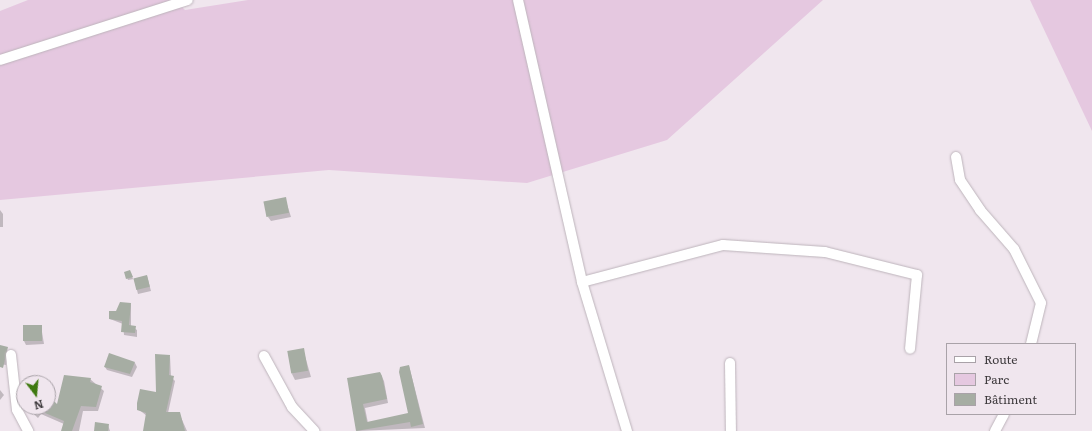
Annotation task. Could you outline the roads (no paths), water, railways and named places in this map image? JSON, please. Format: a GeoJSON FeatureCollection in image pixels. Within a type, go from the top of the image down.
{"type":"FeatureCollection","features":[{"type":"Feature","properties":{"kind":"street"},"geometry":{"type":"LineString","coordinates":[[0,60],[188,0]]}},
{"type":"Feature","properties":{"kind":"street"},"geometry":{"type":"LineString","coordinates":[[518,0],[582,282],[627,431]]}},
{"type":"Feature","properties":{"kind":"street"},"geometry":{"type":"LineString","coordinates":[[956,157],[960,180],[980,210],[1014,249],[1042,303],[1031,343]]}},
{"type":"Feature","properties":{"kind":"street"},"geometry":{"type":"LineString","coordinates":[[582,282],[723,245],[825,252],[916,275],[910,349]]}},
{"type":"Feature","properties":{"kind":"street"},"geometry":{"type":"LineString","coordinates":[[10,355],[17,410],[28,431]]}},
{"type":"Feature","properties":{"kind":"street"},"geometry":{"type":"LineString","coordinates":[[264,356],[289,401],[314,431]]}},
{"type":"Feature","properties":{"kind":"street"},"geometry":{"type":"LineString","coordinates":[[730,363],[731,431]]}},
{"type":"Feature","properties":{"kind":"street"},"geometry":{"type":"LineString","coordinates":[[995,431],[1003,415]]}}]}
